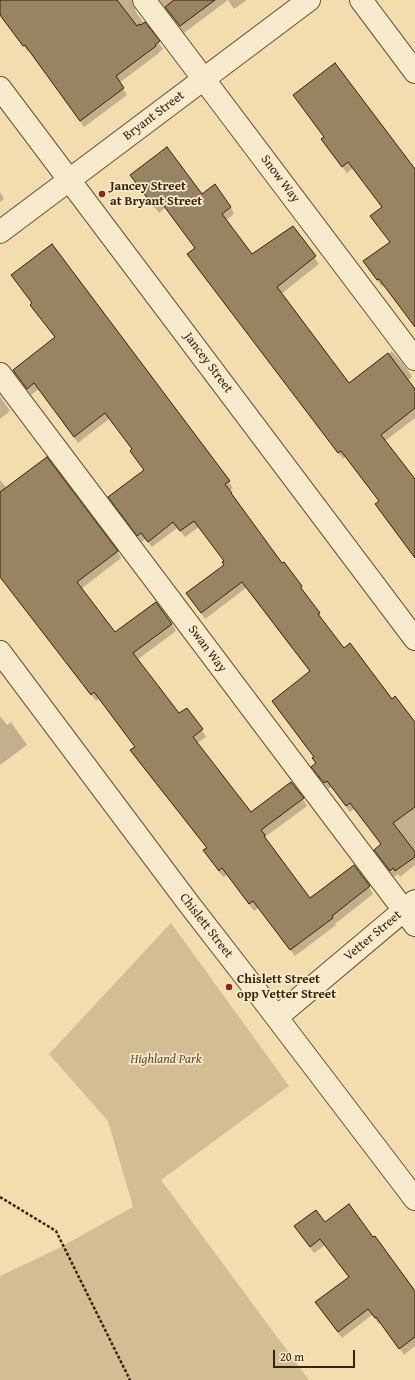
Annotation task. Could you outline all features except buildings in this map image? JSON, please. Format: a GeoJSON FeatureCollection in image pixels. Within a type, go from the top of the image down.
{"type":"FeatureCollection","features":[{"type":"Feature","properties":{"kind":"street","name":"Snow Way"},"geometry":{"type":"LineString","coordinates":[[144,0],[415,359]]}},
{"type":"Feature","properties":{"kind":"street","name":"Bryant Street"},"geometry":{"type":"LineString","coordinates":[[0,232],[309,0]]}},
{"type":"Feature","properties":{"kind":"street"},"geometry":{"type":"LineString","coordinates":[[361,0],[415,72]]}},
{"type":"Feature","properties":{"kind":"street","name":"Jancey Street"},"geometry":{"type":"LineString","coordinates":[[0,88],[415,639]]}},
{"type":"Feature","properties":{"kind":"street","name":"Swan Way"},"geometry":{"type":"LineString","coordinates":[[0,374],[411,912]]}},
{"type":"Feature","properties":{"kind":"street","name":"Chislett Street"},"geometry":{"type":"LineString","coordinates":[[0,652],[189,904],[415,1199]]}},
{"type":"Feature","properties":{"kind":"street","name":"Vetter Street"},"geometry":{"type":"LineString","coordinates":[[277,1017],[411,912]]}},
{"type":"Feature","properties":{"kind":"path"},"geometry":{"type":"LineString","coordinates":[[0,1198],[56,1231],[130,1380]]}},
{"type":"Feature","properties":{"kind":"green space","name":"Highland Park"},"geometry":{"type":"Polygon","coordinates":[[[171,923],[289,1086],[161,1180],[309,1380],[0,1380],[0,1276],[57,1249],[133,1207],[108,1121],[49,1054],[171,923]]]}},
{"type":"Feature","properties":{"kind":"place","name":"Jancey Street at Bryant Street"},"geometry":{"type":"Point","coordinates":[102,194]}},
{"type":"Feature","properties":{"kind":"place","name":"Chislett Street opp Vetter Street"},"geometry":{"type":"Point","coordinates":[229,987]}}]}
